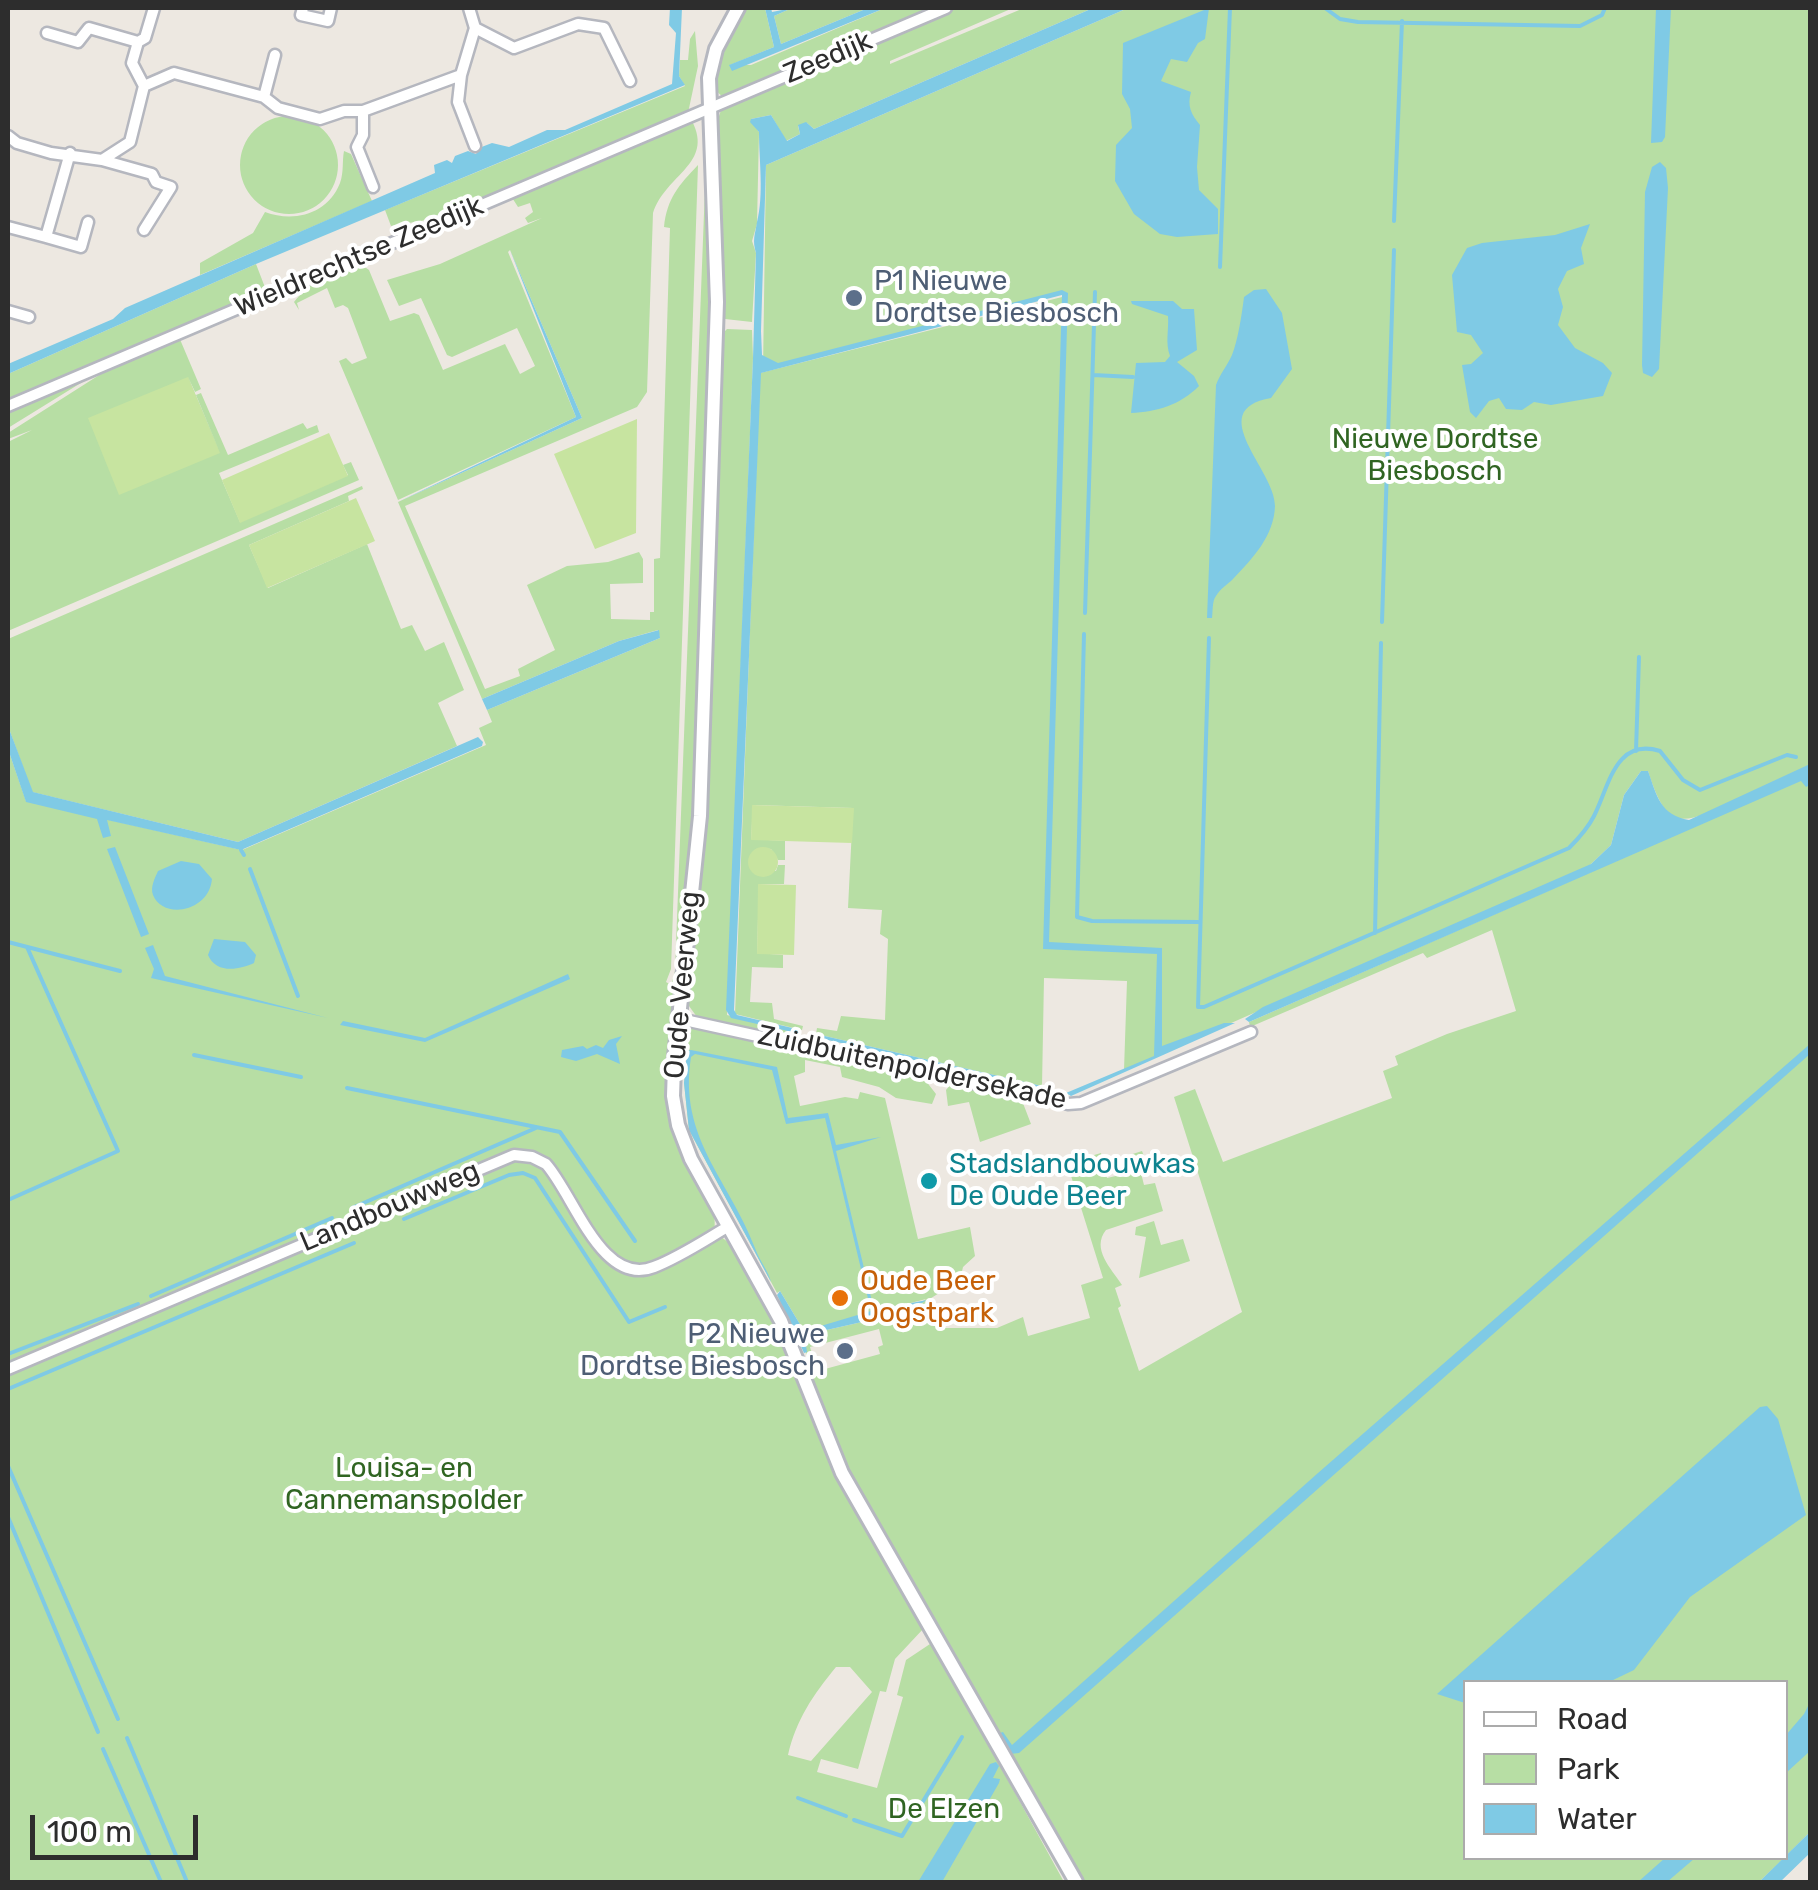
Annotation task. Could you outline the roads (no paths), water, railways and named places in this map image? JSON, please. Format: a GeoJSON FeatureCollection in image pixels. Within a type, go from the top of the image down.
{"type":"FeatureCollection","features":[{"type":"Feature","properties":{"kind":"street"},"geometry":{"type":"LineString","coordinates":[[102,160],[130,142],[144,86],[132,63],[154,8]]}},
{"type":"Feature","properties":{"kind":"street"},"geometry":{"type":"LineString","coordinates":[[302,8],[301,14],[328,21],[332,8]]}},
{"type":"Feature","properties":{"kind":"street"},"geometry":{"type":"LineString","coordinates":[[469,8],[475,28],[461,74],[458,102],[475,146]]}},
{"type":"Feature","properties":{"kind":"street","name":"Oude Veerweg"},"geometry":{"type":"LineString","coordinates":[[738,8],[713,58],[709,78],[717,302],[702,776],[673,1084],[678,1125],[691,1159],[781,1322],[842,1473],[1076,1882]]}},
{"type":"Feature","properties":{"kind":"street","name":"Zeedijk"},"geometry":{"type":"LineString","coordinates":[[710,108],[946,8]]}},
{"type":"Feature","properties":{"kind":"street"},"geometry":{"type":"LineString","coordinates":[[475,28],[514,48],[578,24],[604,28],[630,80]]}},
{"type":"Feature","properties":{"kind":"street"},"geometry":{"type":"LineString","coordinates":[[46,34],[78,42],[89,28],[138,42]]}},
{"type":"Feature","properties":{"kind":"street"},"geometry":{"type":"LineString","coordinates":[[264,98],[275,55]]}},
{"type":"Feature","properties":{"kind":"street"},"geometry":{"type":"LineString","coordinates":[[144,86],[174,72],[320,119],[344,111],[364,111],[461,74]]}},
{"type":"Feature","properties":{"kind":"street","name":"Wieldrechtse Zeedijk"},"geometry":{"type":"LineString","coordinates":[[8,406],[710,108]]}},
{"type":"Feature","properties":{"kind":"street"},"geometry":{"type":"LineString","coordinates":[[364,111],[363,135],[357,148],[372,188]]}},
{"type":"Feature","properties":{"kind":"street"},"geometry":{"type":"LineString","coordinates":[[8,136],[17,143],[51,153],[70,153],[152,174],[156,182],[171,187],[144,230]]}},
{"type":"Feature","properties":{"kind":"street"},"geometry":{"type":"LineString","coordinates":[[46,236],[70,153]]}},
{"type":"Feature","properties":{"kind":"street"},"geometry":{"type":"LineString","coordinates":[[8,227],[81,246],[88,222]]}},
{"type":"Feature","properties":{"kind":"street"},"geometry":{"type":"LineString","coordinates":[[8,311],[30,317]]}},
{"type":"Feature","properties":{"kind":"street","name":"Zuidbuitenpoldersekade"},"geometry":{"type":"LineString","coordinates":[[680,1018],[1068,1104],[1251,1032]]}},
{"type":"Feature","properties":{"kind":"street","name":"Landbouwweg"},"geometry":{"type":"LineString","coordinates":[[8,1370],[514,1156],[532,1157],[546,1164],[602,1249],[624,1268],[653,1268],[729,1226]]}},
{"type":"Feature","properties":{"kind":"water"},"geometry":{"type":"Polygon","coordinates":[[[670,8],[682,8],[679,76],[685,85],[256,264],[8,374],[8,364],[113,319],[125,308],[435,173],[434,165],[447,160],[452,163],[455,156],[468,151],[476,154],[479,148],[492,143],[509,147],[547,130],[565,130],[672,84],[676,33],[669,25],[670,8]]]}},
{"type":"Feature","properties":{"kind":"water"},"geometry":{"type":"Polygon","coordinates":[[[765,8],[772,12],[792,8],[774,16],[781,44],[868,8],[885,8],[732,71],[729,65],[774,47],[765,8]]]}},
{"type":"Feature","properties":{"kind":"water"},"geometry":{"type":"Polygon","coordinates":[[[1093,8],[1128,8],[766,165],[761,331],[762,355],[778,363],[1062,290],[1068,293],[1049,942],[1162,948],[1162,1046],[1224,1023],[1235,1023],[1071,1096],[1066,1093],[1154,1056],[1157,954],[1043,949],[1062,295],[761,373],[734,1010],[737,1015],[801,1030],[801,1034],[731,1018],[726,1010],[753,358],[754,241],[761,189],[759,132],[751,119],[771,115],[787,141],[800,134],[798,125],[806,122],[814,129],[1093,8]]]}},
{"type":"Feature","properties":{"kind":"water"},"geometry":{"type":"Polygon","coordinates":[[[1209,8],[1205,39],[1198,43],[1187,62],[1171,59],[1161,81],[1191,92],[1191,110],[1200,125],[1199,190],[1218,209],[1218,234],[1160,234],[1134,214],[1115,181],[1116,145],[1132,128],[1130,109],[1122,94],[1123,43],[1209,8]]]}},
{"type":"Feature","properties":{"kind":"water"},"geometry":{"type":"Polygon","coordinates":[[[1656,8],[1671,8],[1665,137],[1662,142],[1651,143],[1656,8]]]}},
{"type":"Feature","properties":{"kind":"water"},"geometry":{"type":"Polygon","coordinates":[[[1660,162],[1666,168],[1668,188],[1659,369],[1652,377],[1643,373],[1642,365],[1645,192],[1652,167],[1660,162]]]}},
{"type":"Feature","properties":{"kind":"water"},"geometry":{"type":"Polygon","coordinates":[[[1590,224],[1581,248],[1584,264],[1567,271],[1558,289],[1563,307],[1558,325],[1575,348],[1603,363],[1612,373],[1603,396],[1551,405],[1534,402],[1522,410],[1506,409],[1499,398],[1489,401],[1476,418],[1470,412],[1462,365],[1471,364],[1483,353],[1471,335],[1457,332],[1452,275],[1467,248],[1555,235],[1590,224]]]}},
{"type":"Feature","properties":{"kind":"water"},"geometry":{"type":"Polygon","coordinates":[[[510,250],[582,418],[398,502],[576,417],[510,250]]]}},
{"type":"Feature","properties":{"kind":"water"},"geometry":{"type":"Polygon","coordinates":[[[1266,289],[1282,313],[1292,369],[1271,398],[1251,405],[1243,415],[1242,428],[1272,492],[1274,517],[1261,546],[1218,593],[1212,618],[1207,618],[1216,385],[1234,349],[1244,297],[1254,290],[1266,289]]]}},
{"type":"Feature","properties":{"kind":"water"},"geometry":{"type":"Polygon","coordinates":[[[1131,301],[1173,301],[1182,309],[1194,309],[1197,350],[1177,362],[1194,376],[1199,386],[1168,406],[1131,413],[1136,363],[1165,362],[1170,356],[1168,316],[1131,301]]]}},
{"type":"Feature","properties":{"kind":"water"},"geometry":{"type":"Polygon","coordinates":[[[659,630],[660,638],[487,710],[482,699],[619,641],[659,630]]]}},
{"type":"Feature","properties":{"kind":"water"},"geometry":{"type":"Polygon","coordinates":[[[8,726],[33,792],[238,842],[478,737],[483,742],[482,746],[241,850],[107,820],[111,836],[103,838],[97,819],[26,802],[8,749],[8,726]]]}},
{"type":"Feature","properties":{"kind":"water"},"geometry":{"type":"Polygon","coordinates":[[[1810,764],[1810,785],[1806,787],[1801,781],[1249,1022],[1245,1019],[1263,1007],[1591,864],[1611,845],[1624,795],[1641,771],[1648,771],[1666,809],[1689,820],[1810,764]]]}},
{"type":"Feature","properties":{"kind":"water"},"geometry":{"type":"Polygon","coordinates":[[[115,847],[149,934],[141,937],[107,849],[115,847]]]}},
{"type":"Feature","properties":{"kind":"water"},"geometry":{"type":"Polygon","coordinates":[[[181,861],[199,864],[212,879],[203,899],[175,910],[158,903],[152,889],[158,871],[181,861]]]}},
{"type":"Feature","properties":{"kind":"water"},"geometry":{"type":"Polygon","coordinates":[[[214,939],[245,942],[256,955],[254,963],[235,969],[216,965],[208,955],[214,939]]]}},
{"type":"Feature","properties":{"kind":"water"},"geometry":{"type":"Polygon","coordinates":[[[153,945],[165,976],[328,1018],[151,978],[154,969],[145,948],[153,945]]]}},
{"type":"Feature","properties":{"kind":"water"},"geometry":{"type":"Polygon","coordinates":[[[568,974],[570,979],[425,1042],[340,1025],[343,1021],[425,1038],[568,974]]]}},
{"type":"Feature","properties":{"kind":"water"},"geometry":{"type":"Polygon","coordinates":[[[816,1034],[1042,1086],[1056,1093],[815,1037],[816,1034]]]}},
{"type":"Feature","properties":{"kind":"water"},"geometry":{"type":"Polygon","coordinates":[[[622,1036],[616,1044],[620,1064],[597,1054],[576,1061],[561,1057],[562,1050],[596,1045],[603,1048],[609,1040],[622,1036]]]}},
{"type":"Feature","properties":{"kind":"water"},"geometry":{"type":"Polygon","coordinates":[[[1810,1044],[1810,1054],[1019,1753],[1010,1754],[1000,1733],[1012,1745],[1810,1044]]]}},
{"type":"Feature","properties":{"kind":"water"},"geometry":{"type":"Polygon","coordinates":[[[687,1051],[777,1067],[788,1118],[828,1113],[836,1145],[881,1137],[836,1151],[874,1310],[927,1300],[906,1312],[809,1334],[804,1353],[777,1295],[780,1291],[804,1331],[871,1311],[825,1118],[786,1124],[772,1070],[695,1054],[691,1057],[689,1086],[699,1135],[771,1282],[689,1130],[684,1083],[687,1051]]]}},
{"type":"Feature","properties":{"kind":"water"},"geometry":{"type":"Polygon","coordinates":[[[1767,1406],[1778,1419],[1806,1515],[1690,1597],[1634,1670],[1613,1680],[1463,1680],[1463,1702],[1437,1694],[1760,1407],[1767,1406]]]}},
{"type":"Feature","properties":{"kind":"water"},"geometry":{"type":"Polygon","coordinates":[[[1810,1702],[1810,1751],[1788,1771],[1788,1733],[1810,1702]]]}},
{"type":"Feature","properties":{"kind":"water"},"geometry":{"type":"Polygon","coordinates":[[[996,1762],[999,1766],[993,1778],[1000,1779],[999,1783],[942,1882],[918,1882],[990,1764],[996,1762]]]}},
{"type":"Feature","properties":{"kind":"water"},"geometry":{"type":"Polygon","coordinates":[[[1810,1832],[1810,1853],[1780,1882],[1759,1882],[1781,1860],[1788,1860],[1788,1854],[1810,1832]]]}},
{"type":"Feature","properties":{"kind":"water"},"geometry":{"type":"Polygon","coordinates":[[[1663,1860],[1693,1860],[1667,1882],[1638,1882],[1663,1860]]]}},
{"type":"Feature","properties":{"kind":"waterway"},"geometry":{"type":"LineString","coordinates":[[1220,267],[1230,8]]}},
{"type":"Feature","properties":{"kind":"waterway"},"geometry":{"type":"LineString","coordinates":[[1325,8],[1340,19],[1358,22],[1580,26],[1602,15],[1605,8]]}},
{"type":"Feature","properties":{"kind":"waterway"},"geometry":{"type":"LineString","coordinates":[[1394,221],[1402,21]]}},
{"type":"Feature","properties":{"kind":"waterway"},"geometry":{"type":"LineString","coordinates":[[1382,622],[1394,250]]}},
{"type":"Feature","properties":{"kind":"waterway"},"geometry":{"type":"LineString","coordinates":[[1085,613],[1095,292]]}},
{"type":"Feature","properties":{"kind":"waterway"},"geometry":{"type":"LineString","coordinates":[[1093,375],[1133,377]]}},
{"type":"Feature","properties":{"kind":"waterway"},"geometry":{"type":"LineString","coordinates":[[1084,634],[1077,917],[1092,921],[1198,922]]}},
{"type":"Feature","properties":{"kind":"waterway"},"geometry":{"type":"LineString","coordinates":[[1209,638],[1198,1007],[1569,848],[1592,820],[1616,767],[1633,751],[1660,751],[1683,780],[1700,790],[1787,755],[1796,757]]}},
{"type":"Feature","properties":{"kind":"waterway"},"geometry":{"type":"LineString","coordinates":[[1375,933],[1381,643]]}},
{"type":"Feature","properties":{"kind":"waterway"},"geometry":{"type":"LineString","coordinates":[[1636,751],[1639,657]]}},
{"type":"Feature","properties":{"kind":"waterway"},"geometry":{"type":"LineString","coordinates":[[241,850],[244,855]]}},
{"type":"Feature","properties":{"kind":"waterway"},"geometry":{"type":"LineString","coordinates":[[250,869],[298,996]]}},
{"type":"Feature","properties":{"kind":"waterway"},"geometry":{"type":"LineString","coordinates":[[8,942],[120,971]]}},
{"type":"Feature","properties":{"kind":"waterway"},"geometry":{"type":"LineString","coordinates":[[8,1200],[118,1151],[27,947]]}},
{"type":"Feature","properties":{"kind":"waterway"},"geometry":{"type":"LineString","coordinates":[[194,1055],[301,1077]]}},
{"type":"Feature","properties":{"kind":"waterway"},"geometry":{"type":"LineString","coordinates":[[347,1088],[560,1132],[635,1241]]}},
{"type":"Feature","properties":{"kind":"waterway"},"geometry":{"type":"LineString","coordinates":[[352,1208],[536,1128]]}},
{"type":"Feature","properties":{"kind":"waterway"},"geometry":{"type":"LineString","coordinates":[[404,1219],[509,1175],[523,1173],[535,1178],[629,1322],[665,1307]]}},
{"type":"Feature","properties":{"kind":"waterway"},"geometry":{"type":"LineString","coordinates":[[151,1296],[332,1218]]}},
{"type":"Feature","properties":{"kind":"waterway"},"geometry":{"type":"LineString","coordinates":[[8,1389],[354,1243]]}},
{"type":"Feature","properties":{"kind":"waterway"},"geometry":{"type":"LineString","coordinates":[[8,1354],[138,1304]]}},
{"type":"Feature","properties":{"kind":"waterway"},"geometry":{"type":"LineString","coordinates":[[8,1466],[118,1719]]}},
{"type":"Feature","properties":{"kind":"waterway"},"geometry":{"type":"LineString","coordinates":[[8,1517],[98,1732]]}},
{"type":"Feature","properties":{"kind":"waterway"},"geometry":{"type":"LineString","coordinates":[[854,1820],[902,1836],[962,1737]]}},
{"type":"Feature","properties":{"kind":"waterway"},"geometry":{"type":"LineString","coordinates":[[127,1738],[187,1882]]}},
{"type":"Feature","properties":{"kind":"waterway"},"geometry":{"type":"LineString","coordinates":[[103,1749],[161,1882]]}},
{"type":"Feature","properties":{"kind":"waterway"},"geometry":{"type":"LineString","coordinates":[[798,1798],[846,1816]]}},
{"type":"Feature","properties":{"kind":"place","name":"P1 Nieuwe Dordtse Biesbosch"},"geometry":{"type":"Point","coordinates":[854,298]}},
{"type":"Feature","properties":{"kind":"place","name":"Stadslandbouwkas De Oude Beer"},"geometry":{"type":"Point","coordinates":[929,1181]}},
{"type":"Feature","properties":{"kind":"place","name":"Oude Beer Oogstpark"},"geometry":{"type":"Point","coordinates":[840,1298]}},
{"type":"Feature","properties":{"kind":"place","name":"P2 Nieuwe Dordtse Biesbosch"},"geometry":{"type":"Point","coordinates":[845,1351]}},
{"type":"Feature","properties":{"kind":"park label","name":"Nieuwe Dordtse Biesbosch"},"geometry":{"type":"Point","coordinates":[1435,456]}},
{"type":"Feature","properties":{"kind":"park label","name":"Louisa- en Cannemanspolder"},"geometry":{"type":"Point","coordinates":[404,1485]}},
{"type":"Feature","properties":{"kind":"park label","name":"De Elzen"},"geometry":{"type":"Point","coordinates":[944,1810]}}]}
